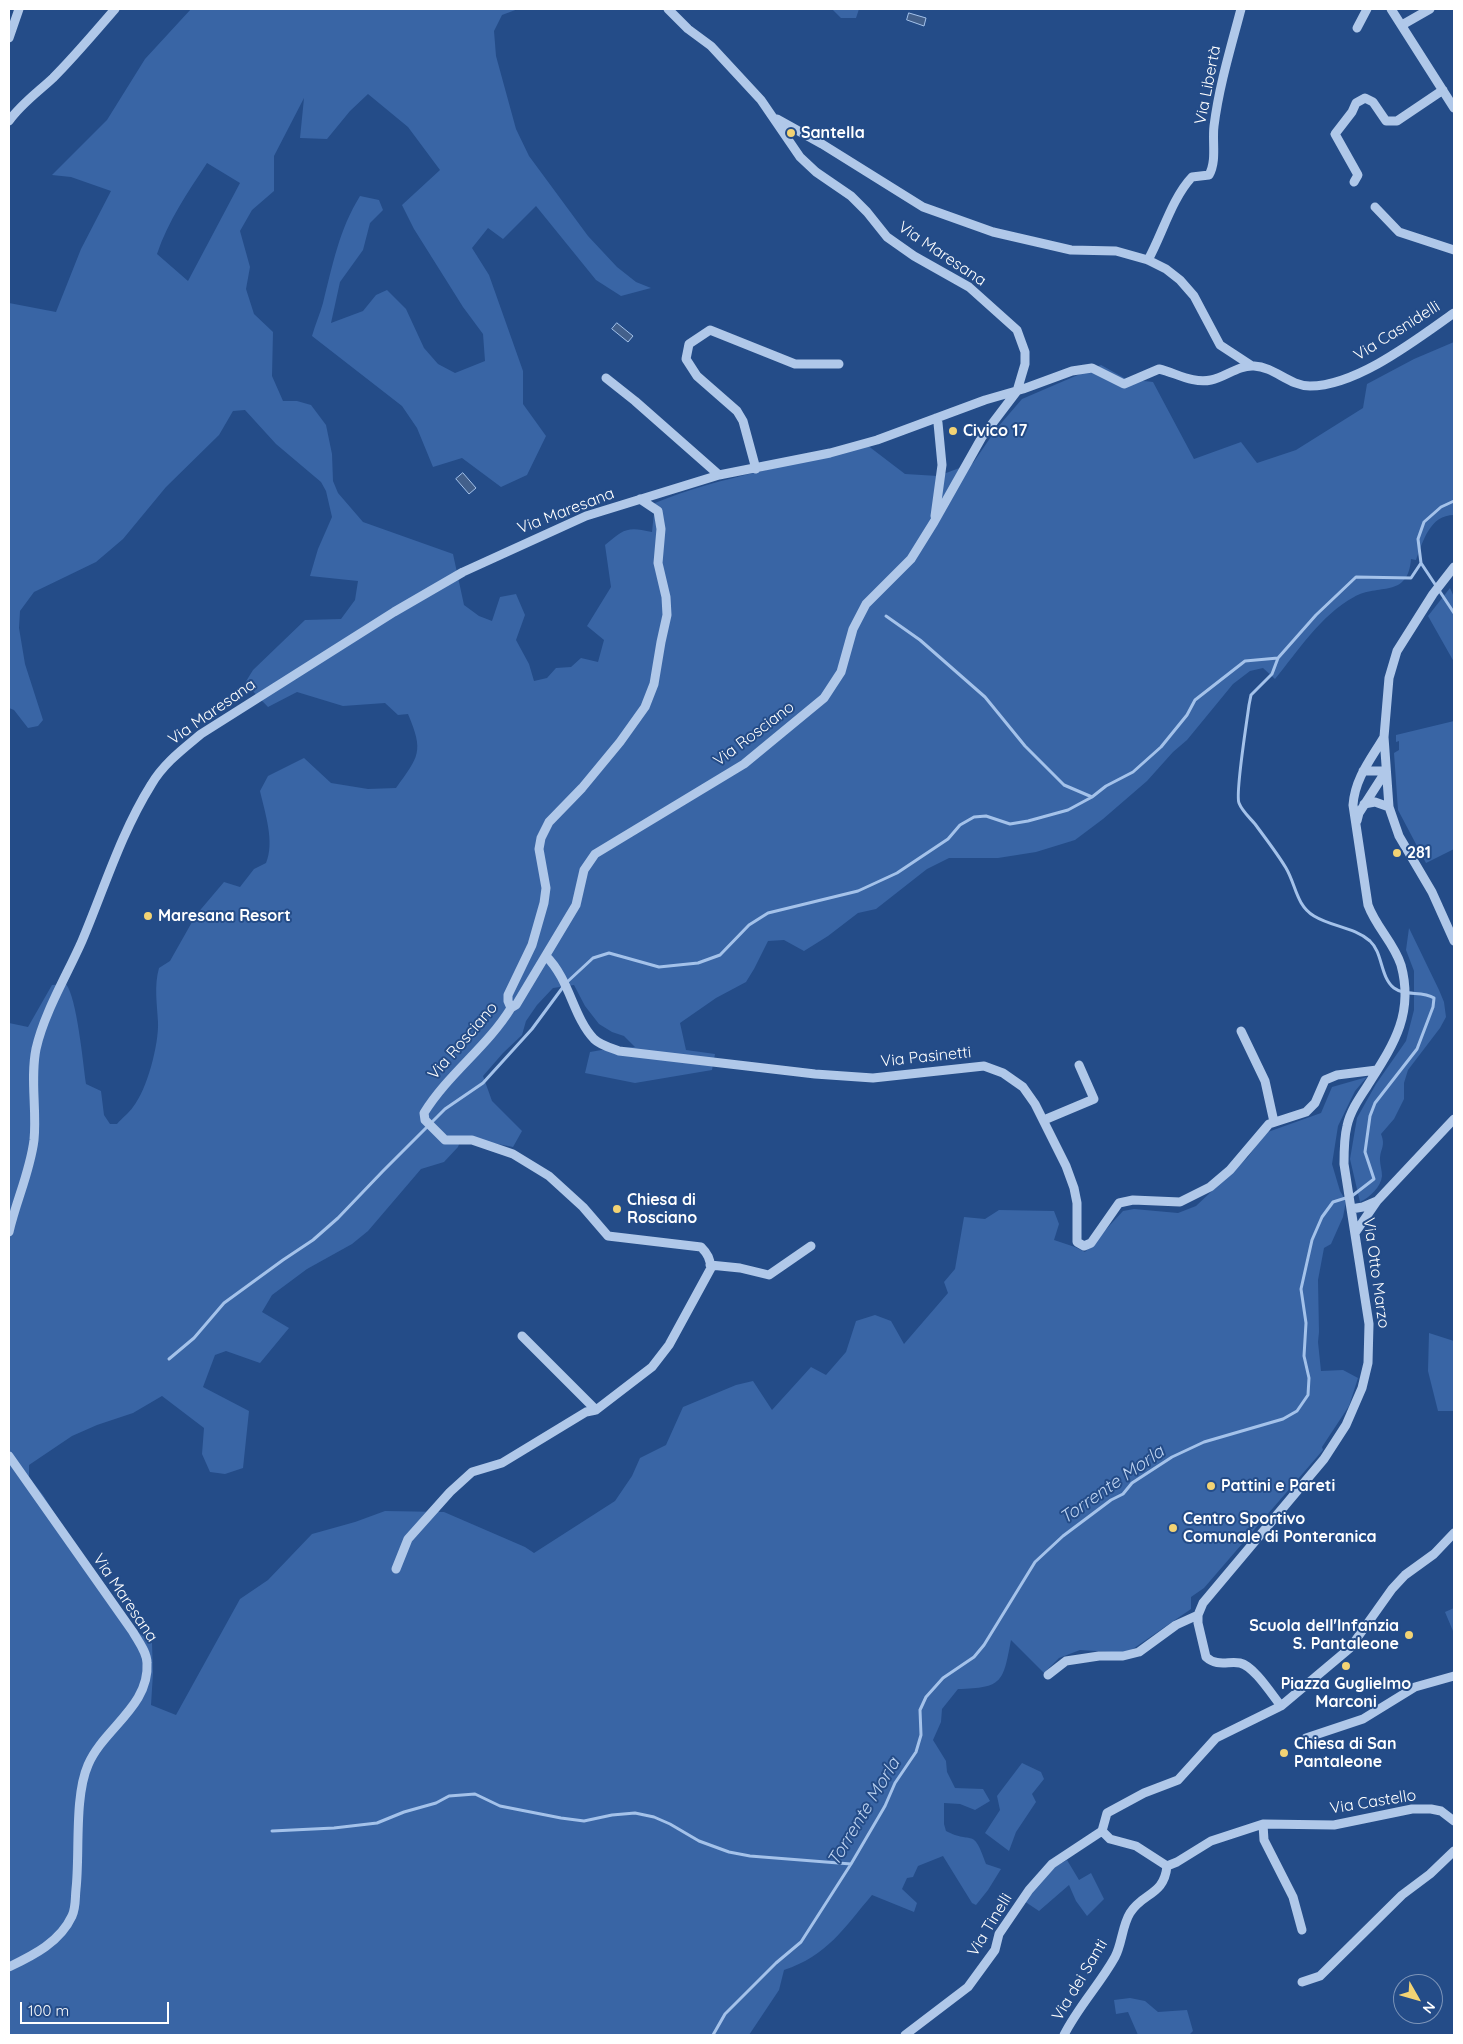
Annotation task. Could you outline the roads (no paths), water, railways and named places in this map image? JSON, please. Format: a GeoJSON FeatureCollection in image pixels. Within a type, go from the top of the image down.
{"type":"FeatureCollection","features":[{"type":"Feature","properties":{"kind":"street"},"geometry":{"type":"LineString","coordinates":[[9,38],[19,9]]}},
{"type":"Feature","properties":{"kind":"street"},"geometry":{"type":"LineString","coordinates":[[9,121],[16,111],[82,47],[115,9]]}},
{"type":"Feature","properties":{"kind":"street","name":"Via Maresana"},"geometry":{"type":"LineString","coordinates":[[9,1232],[14,1208],[30,1163],[34,1140],[34,1072],[36,1050],[44,1024],[92,917],[131,821],[151,783],[172,758],[210,729],[394,612],[463,572],[586,516],[719,475],[830,453],[877,440],[985,400],[1017,391],[1022,376],[1025,352],[1018,330],[969,287],[914,256],[887,237],[851,196],[816,172],[800,157],[761,100],[712,46],[688,29],[668,9]]}},
{"type":"Feature","properties":{"kind":"street","name":"Via Libertà"},"geometry":{"type":"LineString","coordinates":[[1148,260],[1160,239],[1184,185],[1192,177],[1209,175],[1212,169],[1213,128],[1224,73],[1241,9]]}},
{"type":"Feature","properties":{"kind":"street"},"geometry":{"type":"LineString","coordinates":[[1357,28],[1367,9]]}},
{"type":"Feature","properties":{"kind":"street"},"geometry":{"type":"LineString","coordinates":[[1390,9],[1454,108]]}},
{"type":"Feature","properties":{"kind":"street"},"geometry":{"type":"LineString","coordinates":[[1402,25],[1430,9]]}},
{"type":"Feature","properties":{"kind":"street"},"geometry":{"type":"LineString","coordinates":[[1354,182],[1358,175],[1335,134],[1352,112],[1356,102],[1365,98],[1373,102],[1386,120],[1397,122],[1444,90]]}},
{"type":"Feature","properties":{"kind":"street","name":"Via Casnidelli"},"geometry":{"type":"LineString","coordinates":[[774,118],[822,144],[923,207],[945,216],[993,232],[1071,250],[1116,251],[1148,260],[1166,269],[1180,280],[1194,296],[1220,345],[1252,366],[1264,368],[1296,385],[1311,386],[1343,380],[1377,364],[1454,313]]}},
{"type":"Feature","properties":{"kind":"street"},"geometry":{"type":"LineString","coordinates":[[1375,207],[1399,232],[1454,250]]}},
{"type":"Feature","properties":{"kind":"street"},"geometry":{"type":"LineString","coordinates":[[756,468],[743,420],[737,411],[697,376],[686,359],[688,344],[710,330],[795,364],[839,364]]}},
{"type":"Feature","properties":{"kind":"street"},"geometry":{"type":"LineString","coordinates":[[1017,391],[1072,371],[1092,368],[1124,384],[1159,369],[1194,381],[1211,380],[1236,369],[1252,366]]}},
{"type":"Feature","properties":{"kind":"street"},"geometry":{"type":"LineString","coordinates":[[606,378],[719,475]]}},
{"type":"Feature","properties":{"kind":"street","name":"Via Rosciano"},"geometry":{"type":"LineString","coordinates":[[710,1265],[706,1252],[700,1247],[608,1236],[583,1207],[549,1176],[513,1154],[472,1140],[445,1140],[426,1120],[424,1113],[433,1099],[484,1043],[511,1008],[516,1005],[576,905],[584,870],[595,854],[744,764],[824,698],[841,672],[853,629],[866,604],[910,558],[934,522],[982,438],[1017,391]]}},
{"type":"Feature","properties":{"kind":"street"},"geometry":{"type":"LineString","coordinates":[[934,522],[942,466],[936,418]]}},
{"type":"Feature","properties":{"kind":"street","name":"Via Maresana"},"geometry":{"type":"LineString","coordinates":[[511,1008],[508,995],[532,944],[544,902],[546,888],[539,849],[541,838],[549,822],[582,788],[646,707],[654,684],[660,642],[667,615],[666,596],[658,563],[661,529],[658,511],[640,499]]}},
{"type":"Feature","properties":{"kind":"street"},"geometry":{"type":"LineString","coordinates":[[1454,567],[1433,594],[1397,651],[1389,678],[1384,737],[1389,807],[1399,836],[1432,892],[1454,941]]}},
{"type":"Feature","properties":{"kind":"street","name":"Via Otto Marzo"},"geometry":{"type":"LineString","coordinates":[[1198,1615],[1203,1603],[1324,1459],[1355,1406],[1368,1363],[1370,1340],[1348,1189],[1344,1146],[1347,1125],[1355,1105],[1394,1043],[1401,1027],[1405,1007],[1400,965],[1394,949],[1372,916],[1368,905],[1353,805],[1354,792],[1363,771],[1384,737]]}},
{"type":"Feature","properties":{"kind":"street"},"geometry":{"type":"LineString","coordinates":[[1363,771],[1386,771]]}},
{"type":"Feature","properties":{"kind":"street","name":"Via Otto Marzo"},"geometry":{"type":"LineString","coordinates":[[1356,826],[1359,812],[1386,771]]}},
{"type":"Feature","properties":{"kind":"street"},"geometry":{"type":"LineString","coordinates":[[1364,804],[1375,802],[1389,807]]}},
{"type":"Feature","properties":{"kind":"street","name":"Via Pasinetti"},"geometry":{"type":"LineString","coordinates":[[546,956],[566,983],[585,1027],[595,1041],[618,1051],[815,1074],[873,1078],[984,1066],[1003,1073],[1023,1087],[1044,1120],[1066,1166],[1077,1203],[1077,1242],[1084,1246],[1091,1242],[1119,1203],[1133,1200],[1180,1202],[1210,1188],[1230,1170],[1269,1124],[1306,1112],[1315,1103],[1325,1080],[1337,1075],[1377,1070]]}},
{"type":"Feature","properties":{"kind":"street"},"geometry":{"type":"LineString","coordinates":[[1241,1031],[1265,1080],[1274,1122]]}},
{"type":"Feature","properties":{"kind":"street"},"geometry":{"type":"LineString","coordinates":[[1044,1120],[1094,1099],[1079,1065]]}},
{"type":"Feature","properties":{"kind":"street"},"geometry":{"type":"LineString","coordinates":[[1355,1233],[1378,1201],[1454,1118]]}},
{"type":"Feature","properties":{"kind":"street"},"geometry":{"type":"LineString","coordinates":[[1351,1208],[1363,1208],[1378,1201]]}},
{"type":"Feature","properties":{"kind":"street"},"geometry":{"type":"LineString","coordinates":[[396,1569],[408,1539],[450,1492],[472,1472],[502,1463],[586,1412],[596,1410],[652,1367],[684,1319],[711,1268],[710,1265],[740,1268],[769,1275],[811,1246]]}},
{"type":"Feature","properties":{"kind":"street"},"geometry":{"type":"LineString","coordinates":[[522,1336],[596,1410]]}},
{"type":"Feature","properties":{"kind":"street","name":"Via Maresana"},"geometry":{"type":"LineString","coordinates":[[9,1456],[133,1632],[144,1651],[147,1662],[142,1690],[138,1698],[88,1764],[82,1782],[79,1867],[73,1914],[65,1929],[53,1941],[30,1956],[9,1966]]}},
{"type":"Feature","properties":{"kind":"street"},"geometry":{"type":"LineString","coordinates":[[1167,1866],[1136,1846],[1110,1839],[1102,1832],[1107,1813],[1144,1793],[1178,1780],[1216,1738],[1282,1706],[1350,1648],[1392,1589],[1405,1575],[1434,1554],[1454,1533]]}},
{"type":"Feature","properties":{"kind":"street"},"geometry":{"type":"LineString","coordinates":[[1048,1675],[1066,1661],[1098,1656],[1123,1656],[1139,1652],[1176,1625],[1198,1615],[1206,1657],[1217,1663],[1240,1663],[1251,1668],[1282,1706]]}},
{"type":"Feature","properties":{"kind":"street"},"geometry":{"type":"LineString","coordinates":[[1306,1738],[1363,1719],[1415,1687],[1454,1676]]}},
{"type":"Feature","properties":{"kind":"street","name":"Via Castello"},"geometry":{"type":"LineString","coordinates":[[1167,1866],[1211,1841],[1263,1824],[1334,1825],[1412,1809],[1441,1811],[1454,1822]]}},
{"type":"Feature","properties":{"kind":"street"},"geometry":{"type":"LineString","coordinates":[[1263,1824],[1264,1840],[1294,1897],[1302,1930]]}},
{"type":"Feature","properties":{"kind":"street","name":"Via Tinelli"},"geometry":{"type":"LineString","coordinates":[[905,2035],[968,1988],[995,1950],[999,1934],[1029,1890],[1052,1864],[1102,1832]]}},
{"type":"Feature","properties":{"kind":"street"},"geometry":{"type":"LineString","coordinates":[[1302,1982],[1320,1976],[1402,1895],[1430,1874],[1454,1851]]}},
{"type":"Feature","properties":{"kind":"street","name":"Via dei Santi"},"geometry":{"type":"LineString","coordinates":[[1064,2035],[1115,1956],[1130,1913],[1160,1886],[1166,1877],[1167,1866]]}},
{"type":"Feature","properties":{"kind":"street"},"geometry":{"type":"LineString","coordinates":[[917,2035],[918,2025]]}},
{"type":"Feature","properties":{"kind":"waterway","name":"Torrente Morla"},"geometry":{"type":"LineString","coordinates":[[713,2035],[725,2014],[776,1963],[801,1942],[851,1864],[885,1806],[895,1783],[916,1752],[921,1735],[920,1710],[926,1697],[943,1678],[974,1657],[984,1645],[1035,1562],[1063,1536],[1111,1500],[1123,1494],[1132,1483],[1172,1457],[1204,1442],[1283,1419],[1297,1411],[1308,1395],[1309,1378],[1304,1356],[1306,1323],[1301,1289],[1312,1240],[1322,1217],[1333,1202],[1352,1196],[1374,1179],[1365,1152],[1370,1116],[1375,1103],[1417,1049],[1433,1007],[1434,998],[1424,994],[1399,991],[1394,988],[1386,978],[1377,952],[1370,941],[1364,936],[1321,920],[1303,906],[1283,862],[1239,803],[1240,772],[1249,705],[1251,695],[1272,674],[1278,658],[1316,615],[1356,577],[1411,578],[1421,563],[1418,539],[1424,522],[1441,507],[1454,501]]}},
{"type":"Feature","properties":{"kind":"waterway"},"geometry":{"type":"LineString","coordinates":[[1421,563],[1454,613]]}},
{"type":"Feature","properties":{"kind":"waterway"},"geometry":{"type":"LineString","coordinates":[[886,616],[920,640],[985,697],[1025,746],[1064,785],[1092,797],[1106,786],[1133,772],[1161,747],[1187,715],[1195,700],[1245,661],[1278,658]]}},
{"type":"Feature","properties":{"kind":"waterway"},"geometry":{"type":"LineString","coordinates":[[169,1359],[194,1338],[224,1303],[313,1240],[338,1218],[445,1109],[483,1083],[532,1029],[566,983],[593,958],[609,953],[659,967],[698,963],[720,955],[749,925],[768,913],[858,891],[897,873],[948,839],[960,825],[974,817],[986,816],[1010,824],[1028,821],[1068,810],[1092,797]]}},
{"type":"Feature","properties":{"kind":"waterway"},"geometry":{"type":"LineString","coordinates":[[272,1831],[334,1828],[377,1823],[404,1812],[436,1803],[449,1796],[475,1794],[500,1806],[584,1821],[612,1815],[635,1813],[654,1817],[699,1841],[729,1852],[750,1856],[851,1864]]}},
{"type":"Feature","properties":{"kind":"place","name":"Santella"},"geometry":{"type":"Point","coordinates":[791,133]}},
{"type":"Feature","properties":{"kind":"place","name":"Civico 17"},"geometry":{"type":"Point","coordinates":[953,431]}},
{"type":"Feature","properties":{"kind":"place","name":"281"},"geometry":{"type":"Point","coordinates":[1397,853]}},
{"type":"Feature","properties":{"kind":"place","name":"Maresana Resort"},"geometry":{"type":"Point","coordinates":[148,916]}},
{"type":"Feature","properties":{"kind":"place","name":"Chiesa di Rosciano"},"geometry":{"type":"Point","coordinates":[617,1209]}},
{"type":"Feature","properties":{"kind":"place","name":"Pattini e Pareti"},"geometry":{"type":"Point","coordinates":[1211,1486]}},
{"type":"Feature","properties":{"kind":"place","name":"Centro Sportivo Comunale di Ponteranica"},"geometry":{"type":"Point","coordinates":[1173,1528]}},
{"type":"Feature","properties":{"kind":"place","name":"Scuola dell'Infanzia S. Pantaleone"},"geometry":{"type":"Point","coordinates":[1409,1635]}},
{"type":"Feature","properties":{"kind":"place","name":"Piazza Guglielmo Marconi"},"geometry":{"type":"Point","coordinates":[1346,1666]}},
{"type":"Feature","properties":{"kind":"place","name":"Chiesa di San Pantaleone"},"geometry":{"type":"Point","coordinates":[1284,1753]}}]}
